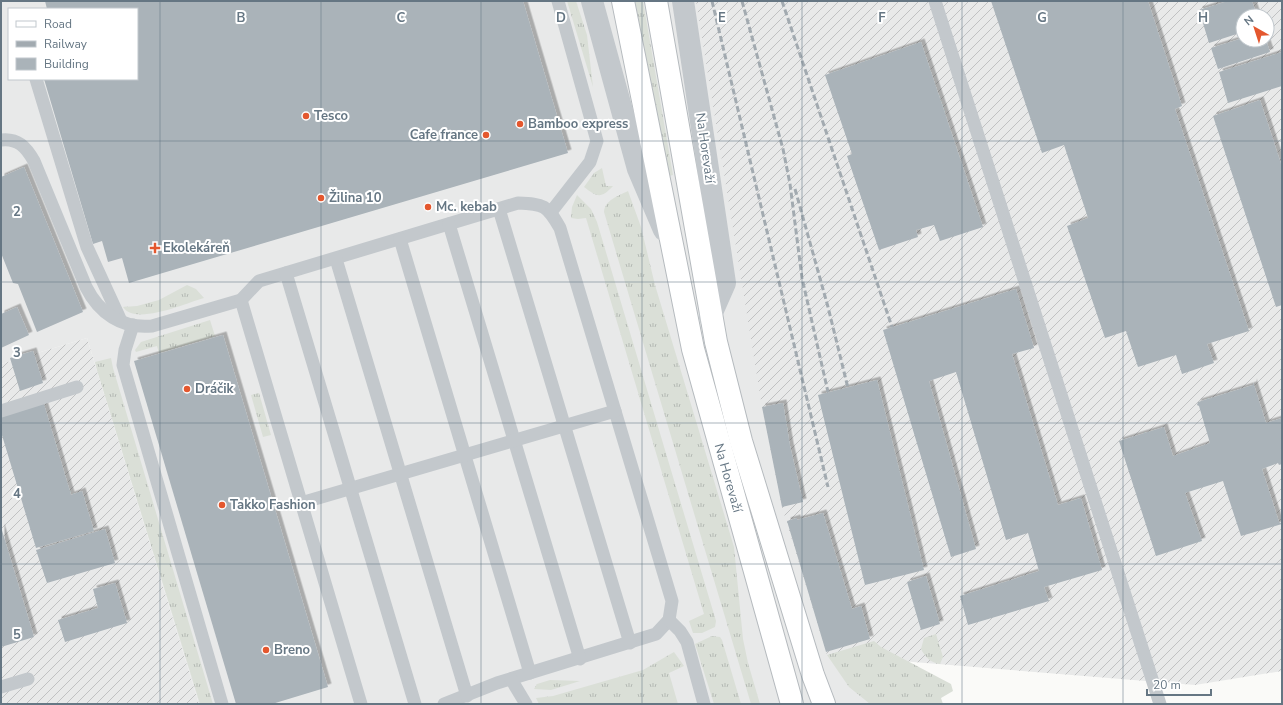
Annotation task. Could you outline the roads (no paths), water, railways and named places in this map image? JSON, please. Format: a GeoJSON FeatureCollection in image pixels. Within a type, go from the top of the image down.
{"type":"FeatureCollection","features":[{"type":"Feature","properties":{"kind":"main road","name":"Na Horevaží"},"geometry":{"type":"LineString","coordinates":[[623,1],[672,250],[703,386],[792,704]]}},
{"type":"Feature","properties":{"kind":"main road","name":"Na Horevaží"},"geometry":{"type":"LineString","coordinates":[[656,1],[710,317],[741,441],[824,704]]}},
{"type":"Feature","properties":{"kind":"main road","name":"Na Horevaží"},"geometry":{"type":"LineString","coordinates":[[814,675],[834,704]]}},
{"type":"Feature","properties":{"kind":"street","name":"Na Horevaží"},"geometry":{"type":"LineString","coordinates":[[592,1],[638,169],[672,250]]}},
{"type":"Feature","properties":{"kind":"street","name":"Na Horevaží"},"geometry":{"type":"LineString","coordinates":[[683,1],[725,283],[710,317]]}},
{"type":"Feature","properties":{"kind":"lane"},"geometry":{"type":"LineString","coordinates":[[551,212],[590,162],[597,140],[558,1]]}},
{"type":"Feature","properties":{"kind":"lane"},"geometry":{"type":"LineString","coordinates":[[935,1],[1160,704]]}},
{"type":"Feature","properties":{"kind":"lane"},"geometry":{"type":"LineString","coordinates":[[36,80],[87,247],[127,323],[123,366],[222,704]]}},
{"type":"Feature","properties":{"kind":"lane"},"geometry":{"type":"LineString","coordinates":[[1,140],[10,139],[17,141],[29,151],[92,300],[105,312],[127,323],[152,326],[240,300],[259,281],[518,203],[538,204],[551,212],[560,228],[672,601],[669,620],[656,634],[580,659],[511,679],[444,704]]}},
{"type":"Feature","properties":{"kind":"lane"},"geometry":{"type":"LineString","coordinates":[[499,209],[630,643]]}},
{"type":"Feature","properties":{"kind":"lane"},"geometry":{"type":"LineString","coordinates":[[449,224],[580,659]]}},
{"type":"Feature","properties":{"kind":"lane"},"geometry":{"type":"LineString","coordinates":[[400,239],[530,673]]}},
{"type":"Feature","properties":{"kind":"lane"},"geometry":{"type":"LineString","coordinates":[[336,259],[467,696]]}},
{"type":"Feature","properties":{"kind":"lane"},"geometry":{"type":"LineString","coordinates":[[286,273],[415,704]]}},
{"type":"Feature","properties":{"kind":"lane"},"geometry":{"type":"LineString","coordinates":[[240,300],[361,704]]}},
{"type":"Feature","properties":{"kind":"lane"},"geometry":{"type":"LineString","coordinates":[[1,411],[77,387]]}},
{"type":"Feature","properties":{"kind":"lane"},"geometry":{"type":"LineString","coordinates":[[301,503],[466,456],[615,411]]}},
{"type":"Feature","properties":{"kind":"lane"},"geometry":{"type":"LineString","coordinates":[[669,620],[680,631],[687,642],[704,704]]}},
{"type":"Feature","properties":{"kind":"lane"},"geometry":{"type":"LineString","coordinates":[[1,687],[28,679]]}},
{"type":"Feature","properties":{"kind":"lane"},"geometry":{"type":"LineString","coordinates":[[511,679],[526,704]]}},
{"type":"Feature","properties":{"kind":"railway"},"geometry":{"type":"LineString","coordinates":[[712,1],[828,487]]}},
{"type":"Feature","properties":{"kind":"railway"},"geometry":{"type":"LineString","coordinates":[[742,1],[783,149],[790,184],[802,278],[828,392]]}},
{"type":"Feature","properties":{"kind":"railway"},"geometry":{"type":"LineString","coordinates":[[782,1],[892,327]]}},
{"type":"Feature","properties":{"kind":"railway"},"geometry":{"type":"LineString","coordinates":[[795,189],[828,307],[848,388]]}},
{"type":"Feature","properties":{"kind":"place","name":"Tesco"},"geometry":{"type":"Point","coordinates":[306,116]}},
{"type":"Feature","properties":{"kind":"place","name":"Bamboo express"},"geometry":{"type":"Point","coordinates":[520,124]}},
{"type":"Feature","properties":{"kind":"place","name":"Cafe france"},"geometry":{"type":"Point","coordinates":[486,135]}},
{"type":"Feature","properties":{"kind":"place","name":"Žilina 10"},"geometry":{"type":"Point","coordinates":[321,198]}},
{"type":"Feature","properties":{"kind":"place","name":"Mc. kebab"},"geometry":{"type":"Point","coordinates":[428,207]}},
{"type":"Feature","properties":{"kind":"place","name":"Ekolekáreň"},"geometry":{"type":"Point","coordinates":[155,248]}},
{"type":"Feature","properties":{"kind":"place","name":"Dráčik"},"geometry":{"type":"Point","coordinates":[187,389]}},
{"type":"Feature","properties":{"kind":"place","name":"Takko Fashion"},"geometry":{"type":"Point","coordinates":[222,505]}},
{"type":"Feature","properties":{"kind":"place","name":"Breno"},"geometry":{"type":"Point","coordinates":[266,650]}}]}
